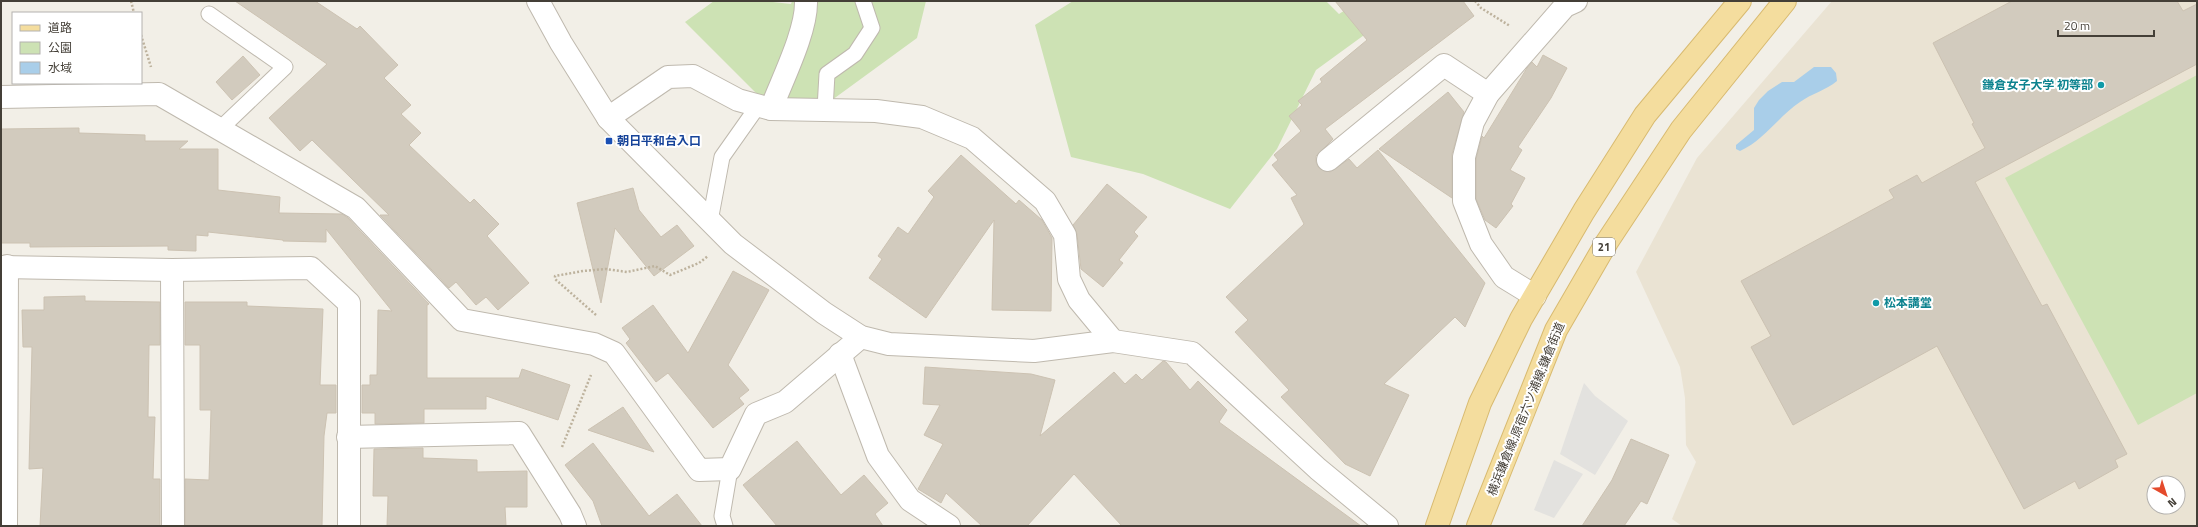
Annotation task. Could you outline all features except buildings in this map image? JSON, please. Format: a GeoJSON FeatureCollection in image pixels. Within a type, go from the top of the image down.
{"type":"FeatureCollection","features":[{"type":"Feature","properties":{"kind":"main road"},"geometry":{"type":"LineString","coordinates":[[1436,526],[1480,403],[1521,319],[1584,211],[1645,115],[1740,1]]}},
{"type":"Feature","properties":{"kind":"main road","name":"横浜鎌倉線;原宿六ツ浦線;鎌倉街道"},"geometry":{"type":"LineString","coordinates":[[1478,526],[1556,330],[1607,242],[1681,130],[1785,1]]}},
{"type":"Feature","properties":{"kind":"street"},"geometry":{"type":"LineString","coordinates":[[538,1],[561,43],[608,118],[733,244],[824,313],[861,337],[889,344],[1034,351],[1113,341],[1192,352],[1318,468],[1388,526]]}},
{"type":"Feature","properties":{"kind":"street"},"geometry":{"type":"LineString","coordinates":[[765,107],[792,57],[806,12],[806,1]]}},
{"type":"Feature","properties":{"kind":"street"},"geometry":{"type":"LineString","coordinates":[[1535,296],[1504,277],[1481,244],[1464,201],[1464,157],[1473,122],[1488,94],[1565,6],[1576,1]]}},
{"type":"Feature","properties":{"kind":"street"},"geometry":{"type":"LineString","coordinates":[[1328,160],[1444,65],[1488,94]]}},
{"type":"Feature","properties":{"kind":"street"},"geometry":{"type":"LineString","coordinates":[[608,118],[668,77],[693,76],[738,100],[765,107],[876,111],[922,117],[972,138],[1045,201],[1064,235],[1069,279],[1079,300],[1113,341]]}},
{"type":"Feature","properties":{"kind":"street"},"geometry":{"type":"LineString","coordinates":[[1,97],[159,94],[356,208],[462,320],[594,344],[614,353],[699,470],[730,469],[756,414],[785,402],[861,337]]}},
{"type":"Feature","properties":{"kind":"street"},"geometry":{"type":"LineString","coordinates":[[6,526],[4,266],[172,270],[311,268],[349,303],[349,526]]}},
{"type":"Feature","properties":{"kind":"street"},"geometry":{"type":"LineString","coordinates":[[172,270],[173,526]]}},
{"type":"Feature","properties":{"kind":"street"},"geometry":{"type":"LineString","coordinates":[[840,354],[878,456],[910,500],[949,526]]}},
{"type":"Feature","properties":{"kind":"street"},"geometry":{"type":"LineString","coordinates":[[348,437],[520,433],[570,514],[575,526]]}},
{"type":"Feature","properties":{"kind":"lane"},"geometry":{"type":"LineString","coordinates":[[824,109],[827,74],[855,54],[872,28],[863,1]]}},
{"type":"Feature","properties":{"kind":"lane"},"geometry":{"type":"LineString","coordinates":[[209,14],[285,67],[220,129]]}},
{"type":"Feature","properties":{"kind":"lane"},"geometry":{"type":"LineString","coordinates":[[718,229],[722,157],[765,107]]}},
{"type":"Feature","properties":{"kind":"lane"},"geometry":{"type":"LineString","coordinates":[[725,526],[722,516],[730,469]]}},
{"type":"Feature","properties":{"kind":"path"},"geometry":{"type":"LineString","coordinates":[[131,1],[134,12]]}},
{"type":"Feature","properties":{"kind":"path"},"geometry":{"type":"LineString","coordinates":[[1475,1],[1481,8],[1535,41]]}},
{"type":"Feature","properties":{"kind":"path"},"geometry":{"type":"LineString","coordinates":[[599,318],[555,279],[555,276],[582,271],[606,269],[627,272],[655,266],[670,275],[699,263],[718,229]]}},
{"type":"Feature","properties":{"kind":"path"},"geometry":{"type":"LineString","coordinates":[[560,453],[592,376],[586,372]]}},
{"type":"Feature","properties":{"kind":"shaded area"},"geometry":{"type":"Polygon","coordinates":[[[1832,1],[2197,1],[2197,526],[1682,526],[1672,519],[1696,462],[1686,445],[1685,398],[1680,367],[1636,272],[1697,158],[1832,1]]]}},
{"type":"Feature","properties":{"kind":"shaded area"},"geometry":{"type":"Polygon","coordinates":[[[1584,383],[1595,396],[1628,421],[1595,475],[1560,454],[1584,383]]]}},
{"type":"Feature","properties":{"kind":"shaded area"},"geometry":{"type":"Polygon","coordinates":[[[1554,460],[1583,474],[1554,518],[1534,510],[1554,460]]]}},
{"type":"Feature","properties":{"kind":"green space"},"geometry":{"type":"Polygon","coordinates":[[[714,1],[764,1],[791,4],[792,1],[926,1],[917,38],[832,100],[763,100],[685,22],[714,1]]]}},
{"type":"Feature","properties":{"kind":"green space"},"geometry":{"type":"Polygon","coordinates":[[[1073,1],[1326,1],[1339,14],[1359,1],[1411,1],[1316,70],[1277,149],[1230,209],[1143,174],[1071,157],[1035,25],[1073,1]]]}},
{"type":"Feature","properties":{"kind":"green space"},"geometry":{"type":"Polygon","coordinates":[[[2197,75],[2197,393],[2138,425],[2005,178],[2197,75]]]}},
{"type":"Feature","properties":{"kind":"water"},"geometry":{"type":"Polygon","coordinates":[[[1814,67],[1831,67],[1836,73],[1837,81],[1800,102],[1785,114],[1764,135],[1749,146],[1740,151],[1736,149],[1736,145],[1754,130],[1754,108],[1759,100],[1768,91],[1782,82],[1794,82],[1814,67]]]}},
{"type":"Feature","properties":{"kind":"place","name":"鎌倉女子大学 初等部"},"geometry":{"type":"Point","coordinates":[2101,85]}},
{"type":"Feature","properties":{"kind":"place","name":"朝日平和台入口"},"geometry":{"type":"Point","coordinates":[609,141]}},
{"type":"Feature","properties":{"kind":"place","name":"松本講堂"},"geometry":{"type":"Point","coordinates":[1876,303]}}]}
